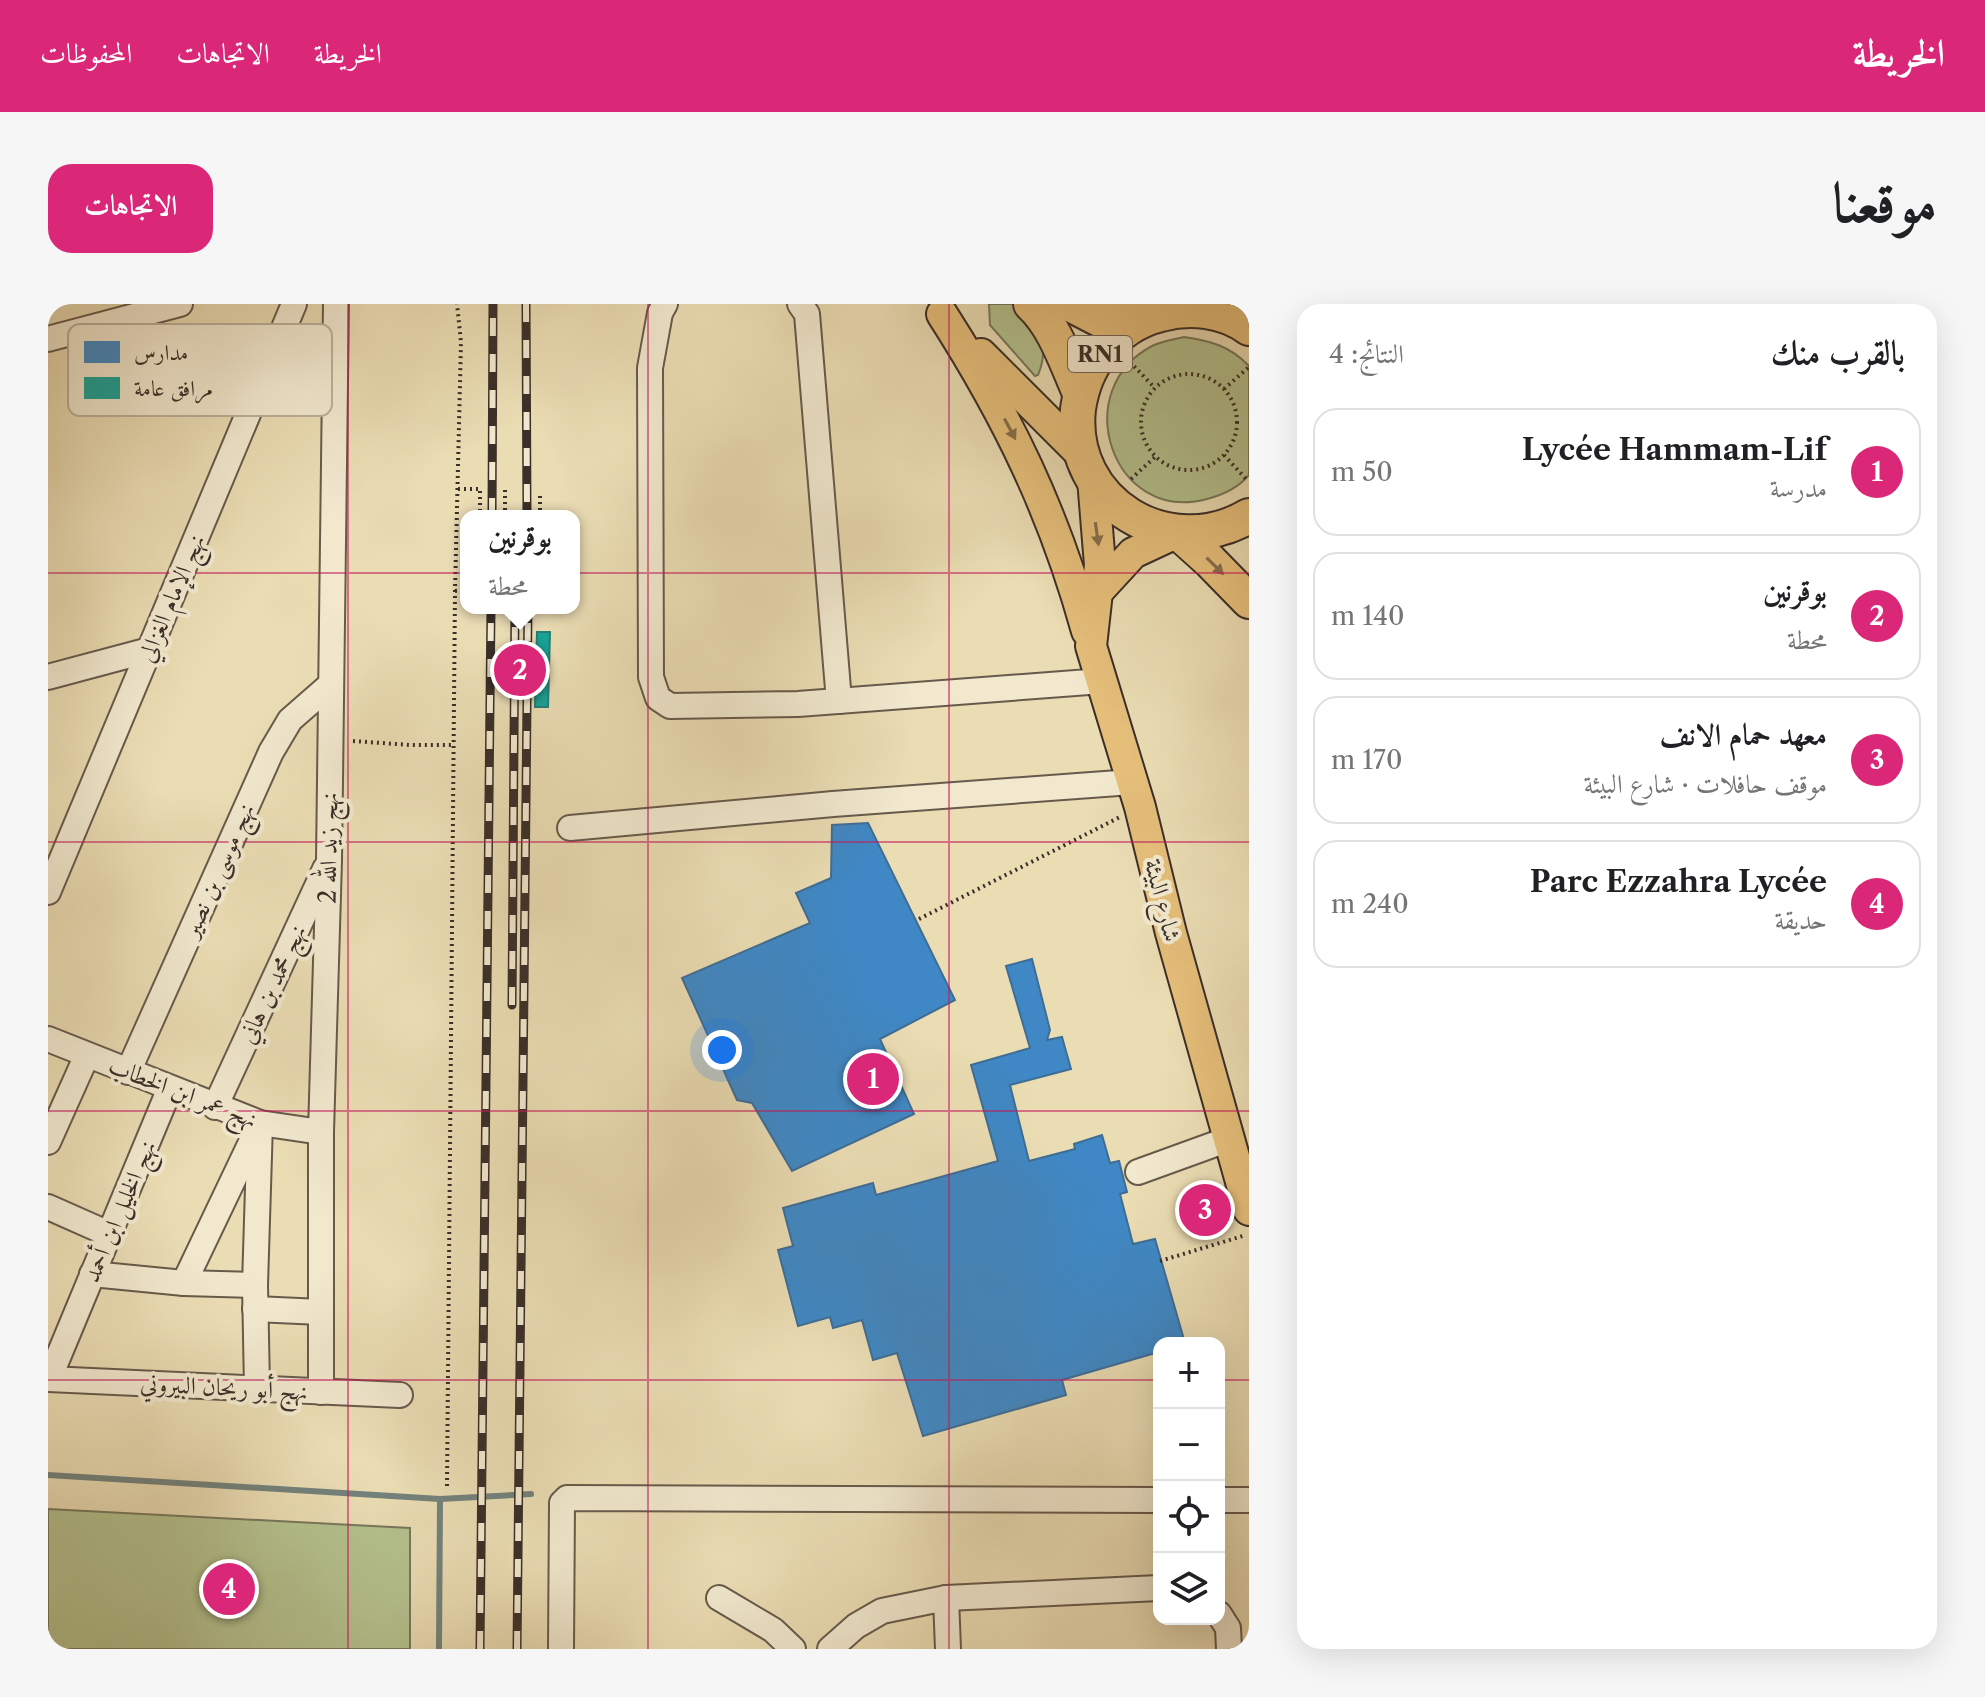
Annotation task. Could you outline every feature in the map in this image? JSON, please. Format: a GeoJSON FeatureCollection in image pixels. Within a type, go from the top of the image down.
{"type":"FeatureCollection","features":[{"type":"Feature","properties":{"kind":"highway"},"geometry":{"type":"LineString","coordinates":[[1031,304],[1039,311],[1057,343],[1080,393]]}},
{"type":"Feature","properties":{"kind":"highway"},"geometry":{"type":"LineString","coordinates":[[1070,304],[1103,321],[1155,311],[1208,311],[1239,321],[1249,328]]}},
{"type":"Feature","properties":{"kind":"highway","name":"RN1"},"geometry":{"type":"LineString","coordinates":[[1087,467],[1077,424],[1080,393],[1094,362],[1116,336],[1155,311]]}},
{"type":"Feature","properties":{"kind":"highway"},"geometry":{"type":"LineString","coordinates":[[1087,467],[1114,505],[1143,524],[1178,533],[1210,532],[1235,525],[1249,516]]}},
{"type":"Feature","properties":{"kind":"highway"},"geometry":{"type":"LineString","coordinates":[[1178,533],[1249,601]]}},
{"type":"Feature","properties":{"kind":"main road"},"geometry":{"type":"LineString","coordinates":[[937,309],[1087,467]]}},
{"type":"Feature","properties":{"kind":"main road"},"geometry":{"type":"LineString","coordinates":[[937,309],[981,376],[1016,440],[1072,575],[1091,646]]}},
{"type":"Feature","properties":{"kind":"main road","name":"شارع البيئة"},"geometry":{"type":"LineString","coordinates":[[1087,467],[1099,539],[1099,590],[1091,646],[1136,794],[1229,1139],[1243,1168],[1249,1210]]}},
{"type":"Feature","properties":{"kind":"main road"},"geometry":{"type":"LineString","coordinates":[[1099,590],[1133,553],[1178,533]]}},
{"type":"Feature","properties":{"kind":"street"},"geometry":{"type":"LineString","coordinates":[[105,324],[180,304]]}},
{"type":"Feature","properties":{"kind":"street","name":"نهج الإمام الغزالي"},"geometry":{"type":"LineString","coordinates":[[286,324],[294,304]]}},
{"type":"Feature","properties":{"kind":"street","name":"نهج زيد الله 2"},"geometry":{"type":"LineString","coordinates":[[321,1392],[321,1132],[329,860],[336,304]]}},
{"type":"Feature","properties":{"kind":"street"},"geometry":{"type":"LineString","coordinates":[[665,304],[660,313],[650,368],[651,677],[658,698],[670,706],[839,701],[1102,681]]}},
{"type":"Feature","properties":{"kind":"street"},"geometry":{"type":"LineString","coordinates":[[800,304],[807,314],[839,701]]}},
{"type":"Feature","properties":{"kind":"street"},"geometry":{"type":"LineString","coordinates":[[48,339],[68,334]]}},
{"type":"Feature","properties":{"kind":"street","name":"نهج الإمام الغزالي"},"geometry":{"type":"LineString","coordinates":[[48,892],[247,416]]}},
{"type":"Feature","properties":{"kind":"street"},"geometry":{"type":"LineString","coordinates":[[48,677],[149,650]]}},
{"type":"Feature","properties":{"kind":"street","name":"نهج موسى بن نصير"},"geometry":{"type":"LineString","coordinates":[[128,1072],[271,752],[290,720],[330,685]]}},
{"type":"Feature","properties":{"kind":"street"},"geometry":{"type":"LineString","coordinates":[[570,828],[833,804],[1136,794]]}},
{"type":"Feature","properties":{"kind":"street","name":"نهج محمد بن هاني"},"geometry":{"type":"LineString","coordinates":[[215,1107],[329,860]]}},
{"type":"Feature","properties":{"kind":"street","name":"نهج عمر ابن الخطاب"},"geometry":{"type":"LineString","coordinates":[[48,1039],[260,1123],[321,1132]]}},
{"type":"Feature","properties":{"kind":"street"},"geometry":{"type":"LineString","coordinates":[[48,1142],[87,1055]]}},
{"type":"Feature","properties":{"kind":"street","name":"نهج الخليل ابن أحمد"},"geometry":{"type":"LineString","coordinates":[[48,1379],[170,1088]]}},
{"type":"Feature","properties":{"kind":"street"},"geometry":{"type":"LineString","coordinates":[[184,1283],[260,1123]]}},
{"type":"Feature","properties":{"kind":"street"},"geometry":{"type":"LineString","coordinates":[[257,1388],[255,1297],[260,1123]]}},
{"type":"Feature","properties":{"kind":"street"},"geometry":{"type":"LineString","coordinates":[[1138,1172],[1229,1139]]}},
{"type":"Feature","properties":{"kind":"street"},"geometry":{"type":"LineString","coordinates":[[48,1207],[109,1234]]}},
{"type":"Feature","properties":{"kind":"street"},"geometry":{"type":"LineString","coordinates":[[92,1274],[184,1283],[321,1312]]}},
{"type":"Feature","properties":{"kind":"street","name":"نهج أبو ريحان البيروني"},"geometry":{"type":"LineString","coordinates":[[48,1379],[400,1395]]}},
{"type":"Feature","properties":{"kind":"street"},"geometry":{"type":"LineString","coordinates":[[561,1649],[562,1503],[567,1498],[1153,1500]]}},
{"type":"Feature","properties":{"kind":"street"},"geometry":{"type":"LineString","coordinates":[[1225,1500],[1249,1500]]}},
{"type":"Feature","properties":{"kind":"street"},"geometry":{"type":"LineString","coordinates":[[830,1649],[856,1626],[882,1611],[946,1598],[1153,1588]]}},
{"type":"Feature","properties":{"kind":"street"},"geometry":{"type":"LineString","coordinates":[[719,1598],[773,1630],[793,1649]]}},
{"type":"Feature","properties":{"kind":"street"},"geometry":{"type":"LineString","coordinates":[[946,1598],[948,1649]]}},
{"type":"Feature","properties":{"kind":"street"},"geometry":{"type":"LineString","coordinates":[[1225,1623],[1229,1649]]}},
{"type":"Feature","properties":{"kind":"path"},"geometry":{"type":"LineString","coordinates":[[447,1486],[455,591],[461,342],[457,304]]}},
{"type":"Feature","properties":{"kind":"path"},"geometry":{"type":"LineString","coordinates":[[1130,362],[1154,387]]}},
{"type":"Feature","properties":{"kind":"path"},"geometry":{"type":"LineString","coordinates":[[1224,389],[1249,367]]}},
{"type":"Feature","properties":{"kind":"path"},"geometry":{"type":"LineString","coordinates":[[1195,373],[1224,389],[1236,411],[1237,426],[1234,440],[1224,455],[1205,468],[1192,470],[1179,470],[1155,457],[1144,441],[1140,427],[1141,412],[1154,387],[1180,374],[1195,373]]}},
{"type":"Feature","properties":{"kind":"path"},"geometry":{"type":"LineString","coordinates":[[1224,455],[1246,479]]}},
{"type":"Feature","properties":{"kind":"path"},"geometry":{"type":"LineString","coordinates":[[1131,479],[1155,457]]}},
{"type":"Feature","properties":{"kind":"path"},"geometry":{"type":"LineString","coordinates":[[457,489],[480,489],[480,510]]}},
{"type":"Feature","properties":{"kind":"path"},"geometry":{"type":"LineString","coordinates":[[505,490],[505,510]]}},
{"type":"Feature","properties":{"kind":"path"},"geometry":{"type":"LineString","coordinates":[[540,493],[540,510]]}},
{"type":"Feature","properties":{"kind":"path"},"geometry":{"type":"LineString","coordinates":[[455,591],[460,591]]}},
{"type":"Feature","properties":{"kind":"path"},"geometry":{"type":"LineString","coordinates":[[330,739],[454,745]]}},
{"type":"Feature","properties":{"kind":"path"},"geometry":{"type":"LineString","coordinates":[[919,919],[1136,794]]}},
{"type":"Feature","properties":{"kind":"path"},"geometry":{"type":"LineString","coordinates":[[1160,1261],[1249,1234]]}},
{"type":"Feature","properties":{"kind":"green space"},"geometry":{"type":"Polygon","coordinates":[[[989,304],[1015,304],[1035,329],[1043,353],[1038,375],[1035,376],[990,325],[989,304]]]}},
{"type":"Feature","properties":{"kind":"green space"},"geometry":{"type":"Polygon","coordinates":[[[1184,337],[1220,346],[1249,366],[1249,475],[1219,495],[1174,502],[1147,492],[1126,473],[1112,448],[1107,420],[1112,391],[1127,365],[1154,345],[1184,337]]]}},
{"type":"Feature","properties":{"kind":"green space"},"geometry":{"type":"Polygon","coordinates":[[[48,1509],[410,1528],[410,1649],[48,1649],[48,1509]]]}},
{"type":"Feature","properties":{"kind":"building: مدارس"},"geometry":{"type":"Polygon","coordinates":[[[868,823],[955,1000],[880,1039],[914,1114],[792,1171],[752,1103],[737,1100],[682,978],[810,923],[796,893],[831,878],[832,825],[868,823]]]}},
{"type":"Feature","properties":{"kind":"building: مدارس"},"geometry":{"type":"Polygon","coordinates":[[[1032,959],[1050,1030],[1047,1040],[1062,1037],[1071,1069],[1010,1085],[1029,1161],[1075,1149],[1074,1144],[1102,1135],[1110,1163],[1119,1161],[1127,1192],[1120,1194],[1133,1244],[1155,1239],[1183,1337],[1153,1337],[1153,1354],[1062,1380],[1066,1395],[923,1436],[897,1353],[873,1360],[862,1320],[833,1328],[830,1317],[798,1326],[778,1250],[793,1246],[783,1208],[873,1183],[876,1195],[998,1161],[971,1065],[1030,1048],[1006,966],[1032,959]]]}},
{"type":"Feature","properties":{"kind":"building: مرافق عامة"},"geometry":{"type":"Polygon","coordinates":[[[537,632],[550,632],[548,707],[535,707],[537,632]]]}},
{"type":"Feature","properties":{"kind":"waterway"},"geometry":{"type":"LineString","coordinates":[[48,1475],[440,1499],[531,1494]]}},
{"type":"Feature","properties":{"kind":"waterway"},"geometry":{"type":"LineString","coordinates":[[439,1649],[440,1499]]}},
{"type":"Feature","properties":{"kind":"railway"},"geometry":{"type":"LineString","coordinates":[[492,510],[493,304]]}},
{"type":"Feature","properties":{"kind":"railway"},"geometry":{"type":"LineString","coordinates":[[526,304],[527,510]]}},
{"type":"Feature","properties":{"kind":"railway"},"geometry":{"type":"LineString","coordinates":[[480,1649],[491,614]]}},
{"type":"Feature","properties":{"kind":"railway"},"geometry":{"type":"LineString","coordinates":[[512,1005],[515,614]]}},
{"type":"Feature","properties":{"kind":"railway"},"geometry":{"type":"LineString","coordinates":[[517,1649],[528,614]]}},
{"type":"Feature","properties":{"kind":"place","name":"بوقرنين"},"geometry":{"type":"Point","coordinates":[520,670]}},
{"type":"Feature","properties":{"kind":"place","name":"Lycée Hammam-Lif"},"geometry":{"type":"Point","coordinates":[873,1079]}},
{"type":"Feature","properties":{"kind":"place","name":"معهد حمام الانف"},"geometry":{"type":"Point","coordinates":[1205,1210]}},
{"type":"Feature","properties":{"kind":"place","name":"Parc Ezzahra Lycée"},"geometry":{"type":"Point","coordinates":[229,1589]}}]}
